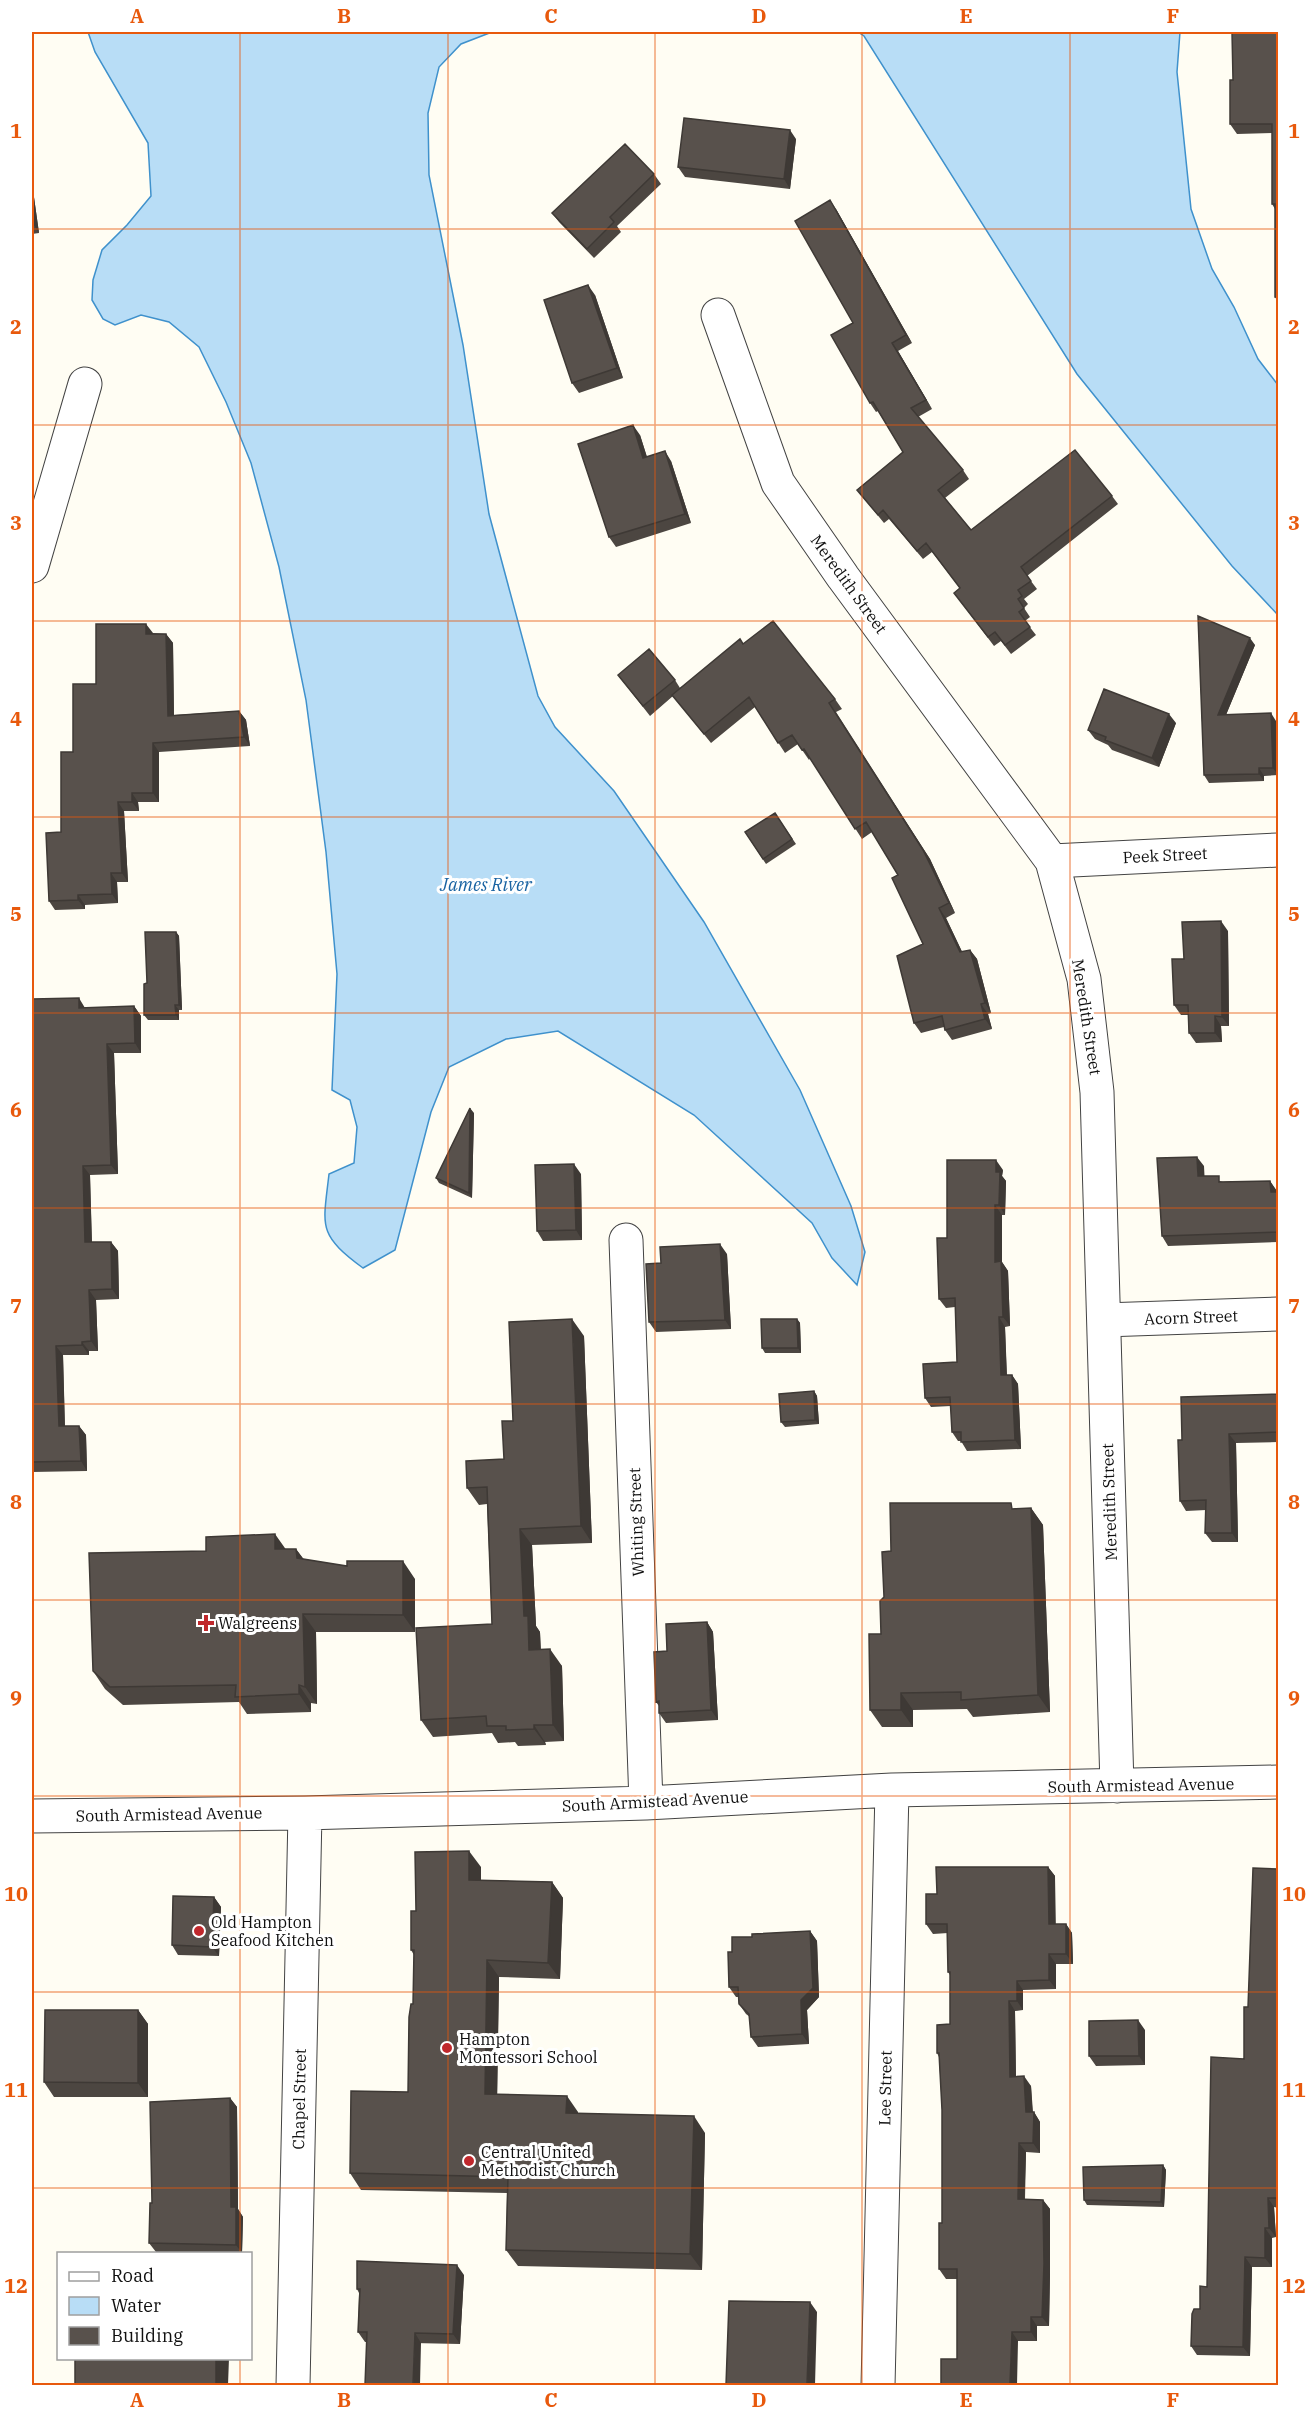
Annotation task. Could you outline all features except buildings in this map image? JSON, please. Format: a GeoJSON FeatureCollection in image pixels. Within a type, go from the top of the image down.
{"type":"FeatureCollection","features":[{"type":"Feature","properties":{"kind":"street","name":"Meredith Street"},"geometry":{"type":"LineString","coordinates":[[718,315],[778,483],[843,577],[1052,861],[1084,979],[1097,1092],[1117,1786]]}},
{"type":"Feature","properties":{"kind":"street"},"geometry":{"type":"LineString","coordinates":[[32,566],[85,384]]}},
{"type":"Feature","properties":{"kind":"street","name":"Peek Street"},"geometry":{"type":"LineString","coordinates":[[1052,861],[1278,850]]}},
{"type":"Feature","properties":{"kind":"street","name":"Whiting Street"},"geometry":{"type":"LineString","coordinates":[[626,1240],[646,1803]]}},
{"type":"Feature","properties":{"kind":"street","name":"Acorn Street"},"geometry":{"type":"LineString","coordinates":[[1104,1320],[1278,1314]]}},
{"type":"Feature","properties":{"kind":"street","name":"South Armistead Avenue"},"geometry":{"type":"LineString","coordinates":[[32,1816],[305,1813],[646,1803],[892,1790],[1278,1782]]}},
{"type":"Feature","properties":{"kind":"street","name":"Lee Street"},"geometry":{"type":"LineString","coordinates":[[878,2385],[892,1790]]}},
{"type":"Feature","properties":{"kind":"street","name":"Chapel Street"},"geometry":{"type":"LineString","coordinates":[[293,2385],[305,1813]]}},
{"type":"Feature","properties":{"kind":"water","name":"James River"},"geometry":{"type":"Polygon","coordinates":[[[88,32],[492,32],[461,44],[439,67],[428,113],[429,175],[463,345],[489,514],[538,696],[555,727],[614,791],[704,922],[800,1090],[851,1206],[865,1252],[857,1285],[832,1258],[812,1223],[694,1115],[558,1031],[506,1039],[449,1067],[431,1112],[395,1250],[363,1268],[330,1237],[325,1218],[329,1174],[354,1163],[357,1127],[350,1100],[332,1090],[337,974],[326,852],[306,700],[279,567],[251,463],[226,402],[199,347],[169,322],[141,315],[115,325],[103,319],[92,300],[93,280],[102,250],[151,196],[148,143],[95,52],[88,32]]]}},
{"type":"Feature","properties":{"kind":"water"},"geometry":{"type":"Polygon","coordinates":[[[858,32],[1180,32],[1177,72],[1191,209],[1212,269],[1234,307],[1258,359],[1278,385],[1278,615],[1232,566],[1077,374],[864,36],[858,32]]]}},
{"type":"Feature","properties":{"kind":"place","name":"Walgreens"},"geometry":{"type":"Point","coordinates":[206,1623]}},
{"type":"Feature","properties":{"kind":"place","name":"Old Hampton Seafood Kitchen"},"geometry":{"type":"Point","coordinates":[199,1931]}},
{"type":"Feature","properties":{"kind":"place","name":"Hampton Montessori School"},"geometry":{"type":"Point","coordinates":[447,2048]}},
{"type":"Feature","properties":{"kind":"place","name":"Central United Methodist Church"},"geometry":{"type":"Point","coordinates":[469,2161]}}]}
